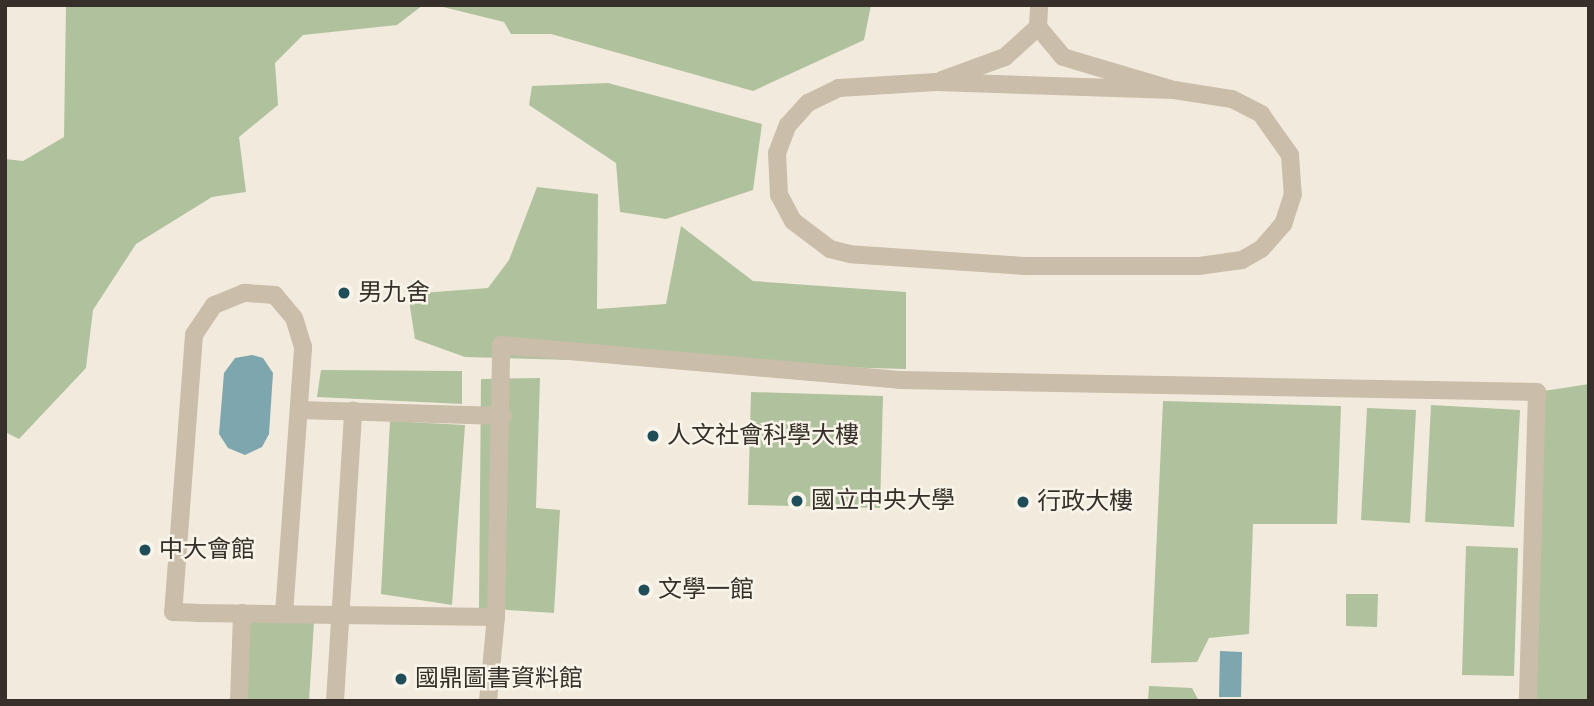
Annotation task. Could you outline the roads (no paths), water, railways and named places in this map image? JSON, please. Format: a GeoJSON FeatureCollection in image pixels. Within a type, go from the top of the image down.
{"type":"FeatureCollection","features":[{"type":"Feature","properties":{"kind":"street"},"geometry":{"type":"LineString","coordinates":[[1039,5],[1038,27],[1063,57],[1174,90]]}},
{"type":"Feature","properties":{"kind":"street"},"geometry":{"type":"LineString","coordinates":[[936,82],[1005,57],[1038,27]]}},
{"type":"Feature","properties":{"kind":"street"},"geometry":{"type":"LineString","coordinates":[[936,82],[1174,90],[1232,99],[1261,114],[1290,155],[1293,194],[1283,224],[1261,249],[1242,260],[1199,266],[1049,268],[850,254],[805,234],[779,195],[777,153],[788,125],[808,103],[839,88],[936,82]]}},
{"type":"Feature","properties":{"kind":"street"},"geometry":{"type":"LineString","coordinates":[[284,614],[303,347],[294,318],[275,295],[244,293],[214,305],[194,335],[173,612],[338,615],[496,617]]}},
{"type":"Feature","properties":{"kind":"street"},"geometry":{"type":"LineString","coordinates":[[488,701],[496,617],[503,416],[501,345],[899,380],[1537,393],[1528,701]]}},
{"type":"Feature","properties":{"kind":"street"},"geometry":{"type":"LineString","coordinates":[[299,410],[503,416]]}},
{"type":"Feature","properties":{"kind":"street"},"geometry":{"type":"LineString","coordinates":[[335,701],[338,615],[353,411]]}},
{"type":"Feature","properties":{"kind":"street"},"geometry":{"type":"LineString","coordinates":[[239,701],[242,613]]}},
{"type":"Feature","properties":{"kind":"water"},"geometry":{"type":"Polygon","coordinates":[[[252,355],[263,358],[273,373],[269,434],[262,447],[245,455],[228,448],[219,434],[224,373],[235,358],[252,355]]]}},
{"type":"Feature","properties":{"kind":"water"},"geometry":{"type":"Polygon","coordinates":[[[1220,651],[1242,652],[1241,697],[1219,697],[1220,651]]]}},
{"type":"Feature","properties":{"kind":"place","name":"男九舍"},"geometry":{"type":"Point","coordinates":[344,293]}},
{"type":"Feature","properties":{"kind":"place","name":"人文社會科學大樓"},"geometry":{"type":"Point","coordinates":[653,436]}},
{"type":"Feature","properties":{"kind":"place","name":"國立中央大學"},"geometry":{"type":"Point","coordinates":[797,501]}},
{"type":"Feature","properties":{"kind":"place","name":"行政大樓"},"geometry":{"type":"Point","coordinates":[1023,502]}},
{"type":"Feature","properties":{"kind":"place","name":"中大會館"},"geometry":{"type":"Point","coordinates":[145,550]}},
{"type":"Feature","properties":{"kind":"place","name":"文學一館"},"geometry":{"type":"Point","coordinates":[644,590]}},
{"type":"Feature","properties":{"kind":"place","name":"國鼎圖書資料館"},"geometry":{"type":"Point","coordinates":[401,679]}}]}
